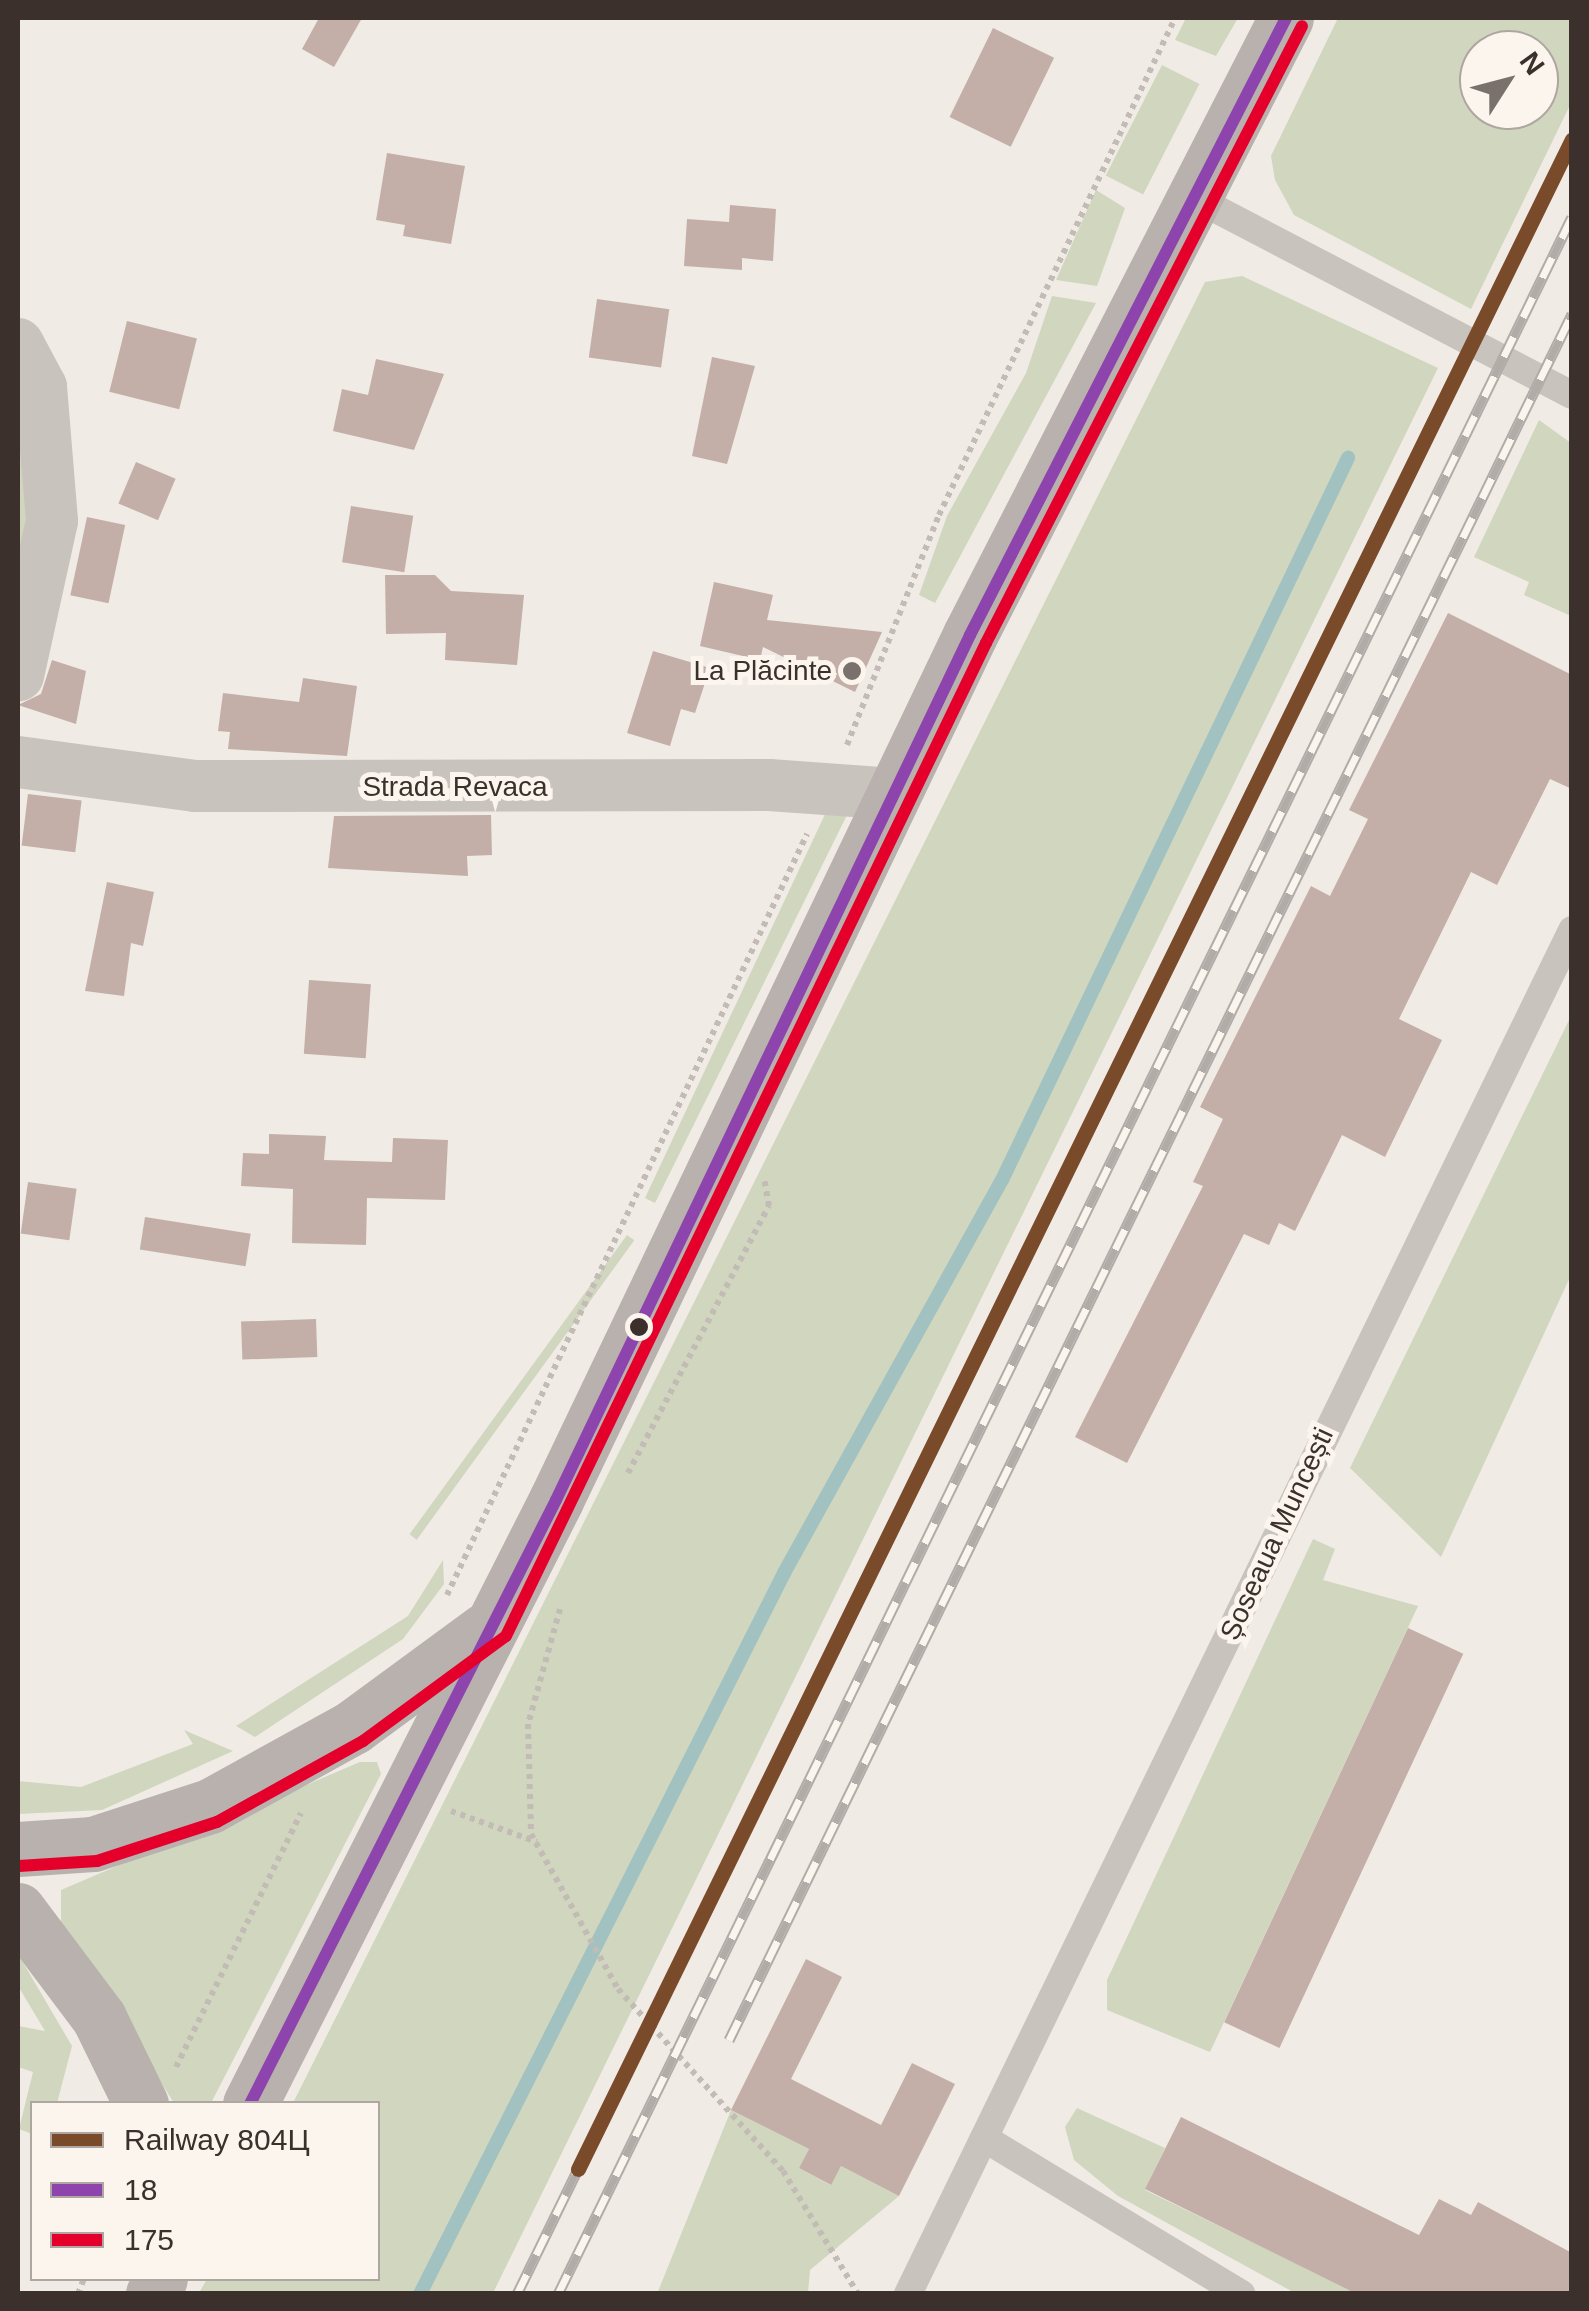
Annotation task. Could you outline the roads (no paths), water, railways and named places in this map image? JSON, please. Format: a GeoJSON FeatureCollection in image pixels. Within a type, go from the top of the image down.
{"type":"FeatureCollection","features":[{"type":"Feature","properties":{"kind":"main road"},"geometry":{"type":"LineString","coordinates":[[252,2101],[492,1625],[894,794],[1286,18]]}},
{"type":"Feature","properties":{"kind":"main road"},"geometry":{"type":"LineString","coordinates":[[18,1849],[93,1844],[210,1806],[353,1727],[492,1625]]}},
{"type":"Feature","properties":{"kind":"main road"},"geometry":{"type":"LineString","coordinates":[[18,1910],[154,2095]]}},
{"type":"Feature","properties":{"kind":"street"},"geometry":{"type":"LineString","coordinates":[[18,344],[42,387],[52,521],[18,675]]}},
{"type":"Feature","properties":{"kind":"street","name":"Strada Revaca"},"geometry":{"type":"LineString","coordinates":[[18,762],[195,786],[894,794]]}},
{"type":"Feature","properties":{"kind":"lane"},"geometry":{"type":"LineString","coordinates":[[1195,198],[1572,395]]}},
{"type":"Feature","properties":{"kind":"lane","name":"Șoseaua Muncești"},"geometry":{"type":"LineString","coordinates":[[908,2294],[1572,930]]}},
{"type":"Feature","properties":{"kind":"lane"},"geometry":{"type":"LineString","coordinates":[[984,2138],[1242,2294]]}},
{"type":"Feature","properties":{"kind":"waterway"},"geometry":{"type":"LineString","coordinates":[[420,2294],[784,1573],[1002,1180],[1348,458]]}},
{"type":"Feature","properties":{"kind":"railway"},"geometry":{"type":"LineString","coordinates":[[558,2294],[1572,217]]}},
{"type":"Feature","properties":{"kind":"railway"},"geometry":{"type":"LineString","coordinates":[[729,2040],[1572,314]]}},
{"type":"Feature","properties":{"kind":"railway"},"geometry":{"type":"LineString","coordinates":[[517,2294],[578,2169]]}},
{"type":"Feature","properties":{"kind":"rail line","name":"804Ц"},"geometry":{"type":"LineString","coordinates":[[578,2169],[1572,139]]}},
{"type":"Feature","properties":{"kind":"place","name":"La Plăcinte"},"geometry":{"type":"Point","coordinates":[852,671]}}]}
